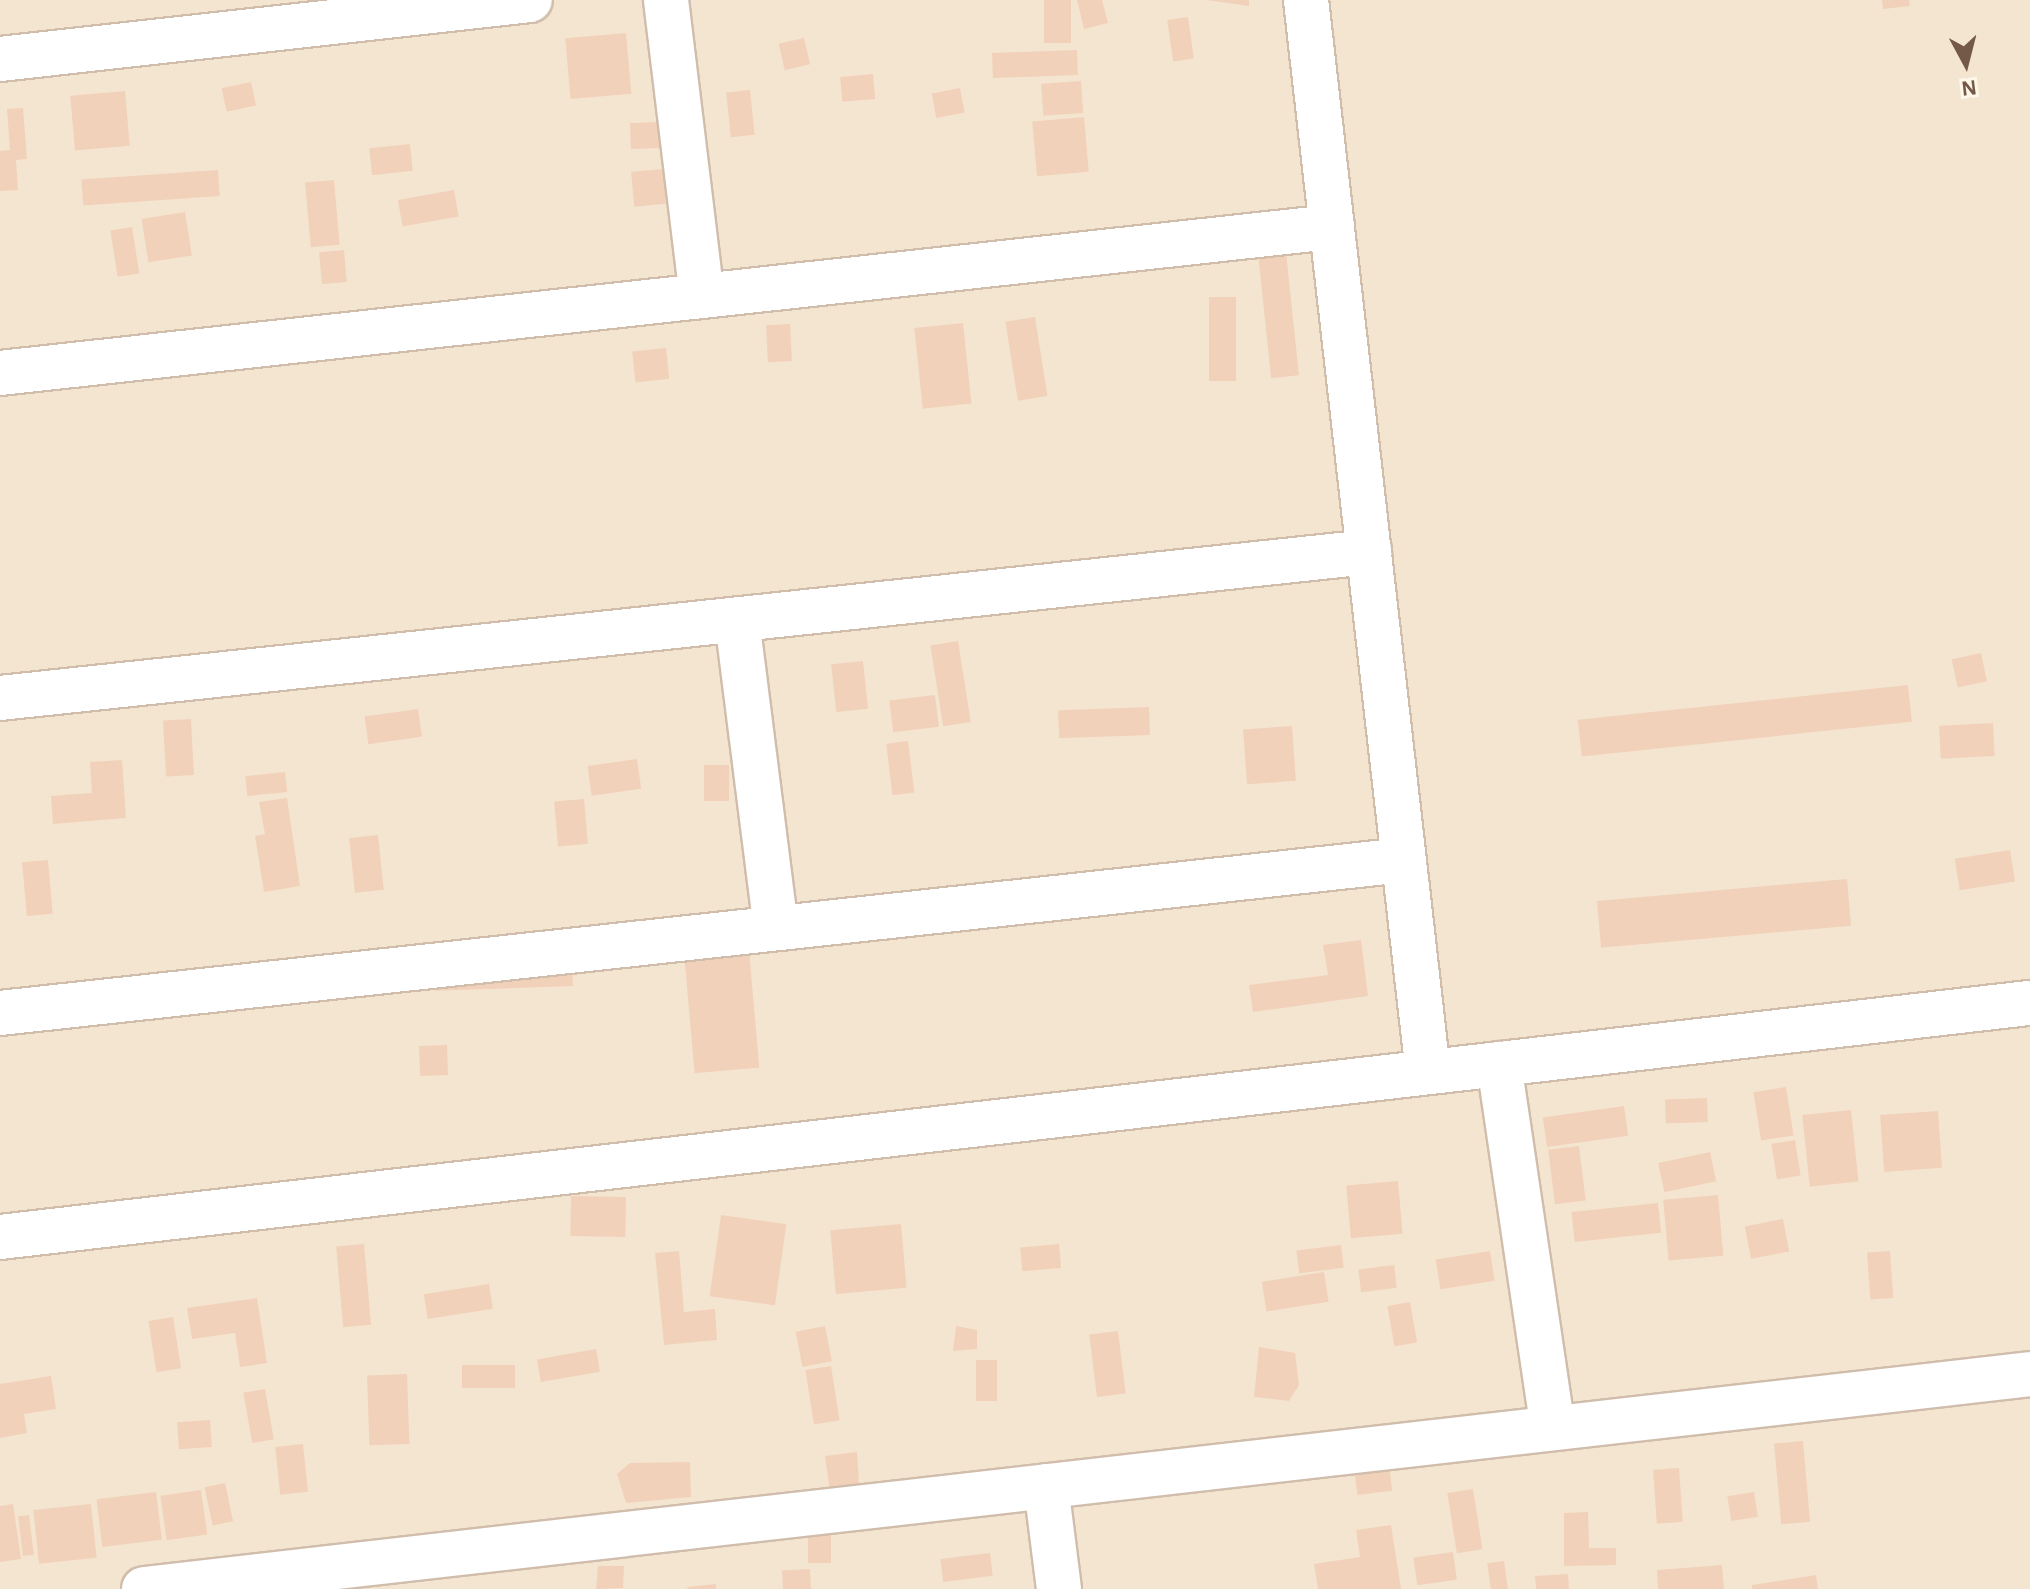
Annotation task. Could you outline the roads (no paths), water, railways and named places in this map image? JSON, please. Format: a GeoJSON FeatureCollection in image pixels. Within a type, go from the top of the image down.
{"type":"FeatureCollection","features":[{"type":"Feature","properties":{"kind":"street"},"geometry":{"type":"LineString","coordinates":[[0,59],[530,0]]}},
{"type":"Feature","properties":{"kind":"street"},"geometry":{"type":"LineString","coordinates":[[666,0],[702,296]]}},
{"type":"Feature","properties":{"kind":"street"},"geometry":{"type":"LineString","coordinates":[[1306,0],[1428,1072]]}},
{"type":"Feature","properties":{"kind":"street"},"geometry":{"type":"LineString","coordinates":[[0,373],[1332,227]]}},
{"type":"Feature","properties":{"kind":"street"},"geometry":{"type":"LineString","coordinates":[[0,698],[1369,552]]}},
{"type":"Feature","properties":{"kind":"street"},"geometry":{"type":"LineString","coordinates":[[737,620],[776,928]]}},
{"type":"Feature","properties":{"kind":"street"},"geometry":{"type":"LineString","coordinates":[[0,1013],[1404,860]]}},
{"type":"Feature","properties":{"kind":"street"},"geometry":{"type":"LineString","coordinates":[[0,1237],[2030,1003]]}},
{"type":"Feature","properties":{"kind":"street"},"geometry":{"type":"LineString","coordinates":[[1499,1064],[1553,1428]]}},
{"type":"Feature","properties":{"kind":"street"},"geometry":{"type":"LineString","coordinates":[[144,1589],[2030,1374]]}},
{"type":"Feature","properties":{"kind":"street"},"geometry":{"type":"LineString","coordinates":[[1046,1486],[1059,1589]]}}]}
